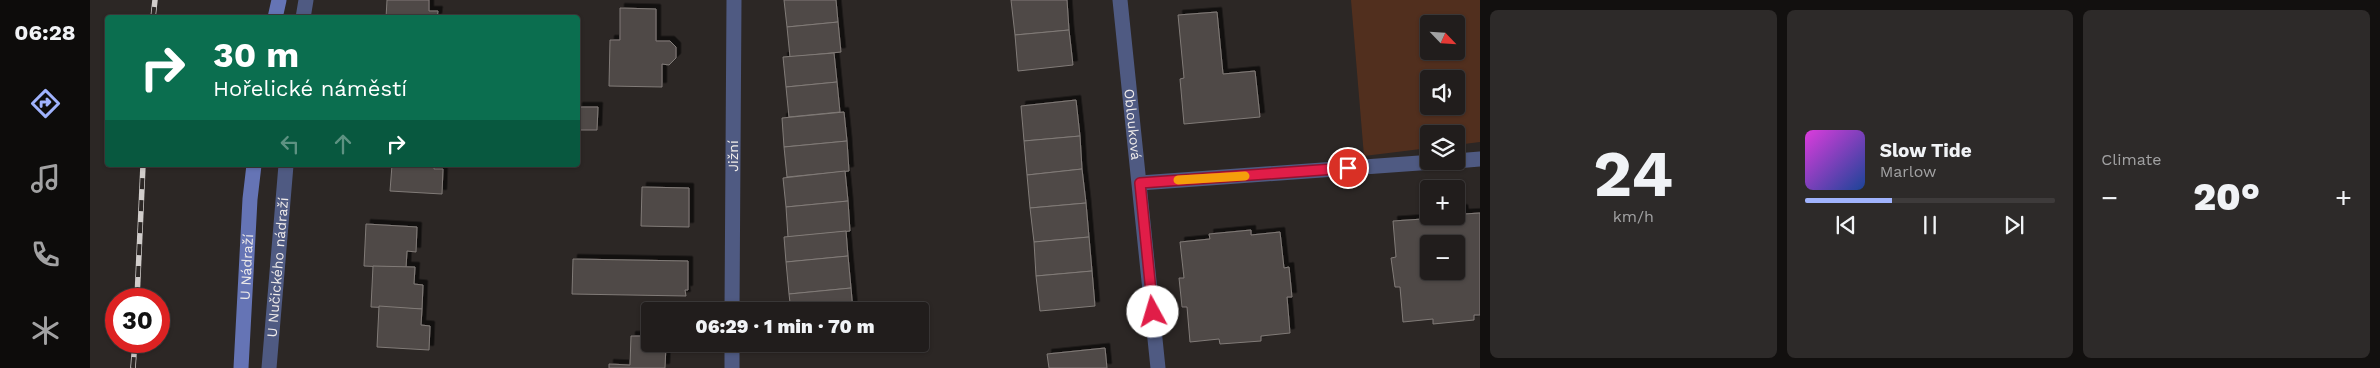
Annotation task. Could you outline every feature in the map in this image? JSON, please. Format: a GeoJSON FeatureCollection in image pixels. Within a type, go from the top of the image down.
{"type":"FeatureCollection","features":[{"type":"Feature","properties":{"kind":"street"},"geometry":{"type":"LineString","coordinates":[[276,15],[278,0]]}},
{"type":"Feature","properties":{"kind":"street"},"geometry":{"type":"LineString","coordinates":[[304,15],[306,0]]}},
{"type":"Feature","properties":{"kind":"street","name":"Jižní"},"geometry":{"type":"LineString","coordinates":[[732,302],[734,0]]}},
{"type":"Feature","properties":{"kind":"street","name":"Oblouková"},"geometry":{"type":"LineString","coordinates":[[1120,0],[1158,368]]}},
{"type":"Feature","properties":{"kind":"street"},"geometry":{"type":"LineString","coordinates":[[1465,160],[1480,159]]}},
{"type":"Feature","properties":{"kind":"street"},"geometry":{"type":"LineString","coordinates":[[1140,183],[1420,163]]}},
{"type":"Feature","properties":{"kind":"street","name":"U Nádraží"},"geometry":{"type":"LineString","coordinates":[[241,368],[249,208],[254,167]]}},
{"type":"Feature","properties":{"kind":"street","name":"U Nučického nádraží"},"geometry":{"type":"LineString","coordinates":[[269,368],[286,167]]}},
{"type":"Feature","properties":{"kind":"street"},"geometry":{"type":"LineString","coordinates":[[732,352],[732,368]]}},
{"type":"Feature","properties":{"kind":"shaded area"},"geometry":{"type":"Polygon","coordinates":[[[1351,0],[1480,0],[1480,142],[1465,144],[1465,125],[1420,125],[1420,149],[1364,156],[1351,0]]]}},
{"type":"Feature","properties":{"kind":"building"},"geometry":{"type":"Polygon","coordinates":[[[387,0],[429,0],[429,11],[438,11],[437,15],[386,15],[387,0]]]}},
{"type":"Feature","properties":{"kind":"building"},"geometry":{"type":"Polygon","coordinates":[[[784,0],[836,0],[838,22],[787,27],[784,0]]]}},
{"type":"Feature","properties":{"kind":"building"},"geometry":{"type":"Polygon","coordinates":[[[1011,0],[1067,0],[1069,30],[1015,35],[1011,0]]]}},
{"type":"Feature","properties":{"kind":"building"},"geometry":{"type":"Polygon","coordinates":[[[620,8],[656,9],[656,41],[670,41],[676,47],[676,58],[669,65],[662,64],[662,87],[609,86],[610,40],[620,40],[620,8]]]}},
{"type":"Feature","properties":{"kind":"building"},"geometry":{"type":"Polygon","coordinates":[[[1217,12],[1223,74],[1255,71],[1260,117],[1184,124],[1180,79],[1184,78],[1178,15],[1217,12]]]}},
{"type":"Feature","properties":{"kind":"building"},"geometry":{"type":"Polygon","coordinates":[[[838,22],[841,52],[790,57],[787,27],[838,22]]]}},
{"type":"Feature","properties":{"kind":"building"},"geometry":{"type":"Polygon","coordinates":[[[1069,30],[1073,65],[1018,71],[1015,35],[1069,30]]]}},
{"type":"Feature","properties":{"kind":"building"},"geometry":{"type":"Polygon","coordinates":[[[834,53],[837,82],[786,87],[783,57],[834,53]]]}},
{"type":"Feature","properties":{"kind":"building"},"geometry":{"type":"Polygon","coordinates":[[[837,82],[840,112],[789,117],[786,87],[837,82]]]}},
{"type":"Feature","properties":{"kind":"building"},"geometry":{"type":"Polygon","coordinates":[[[1076,100],[1080,136],[1024,141],[1021,106],[1076,100]]]}},
{"type":"Feature","properties":{"kind":"building"},"geometry":{"type":"Polygon","coordinates":[[[580,107],[598,107],[597,130],[580,130],[580,107]]]}},
{"type":"Feature","properties":{"kind":"building"},"geometry":{"type":"Polygon","coordinates":[[[844,112],[847,141],[784,147],[782,118],[844,112]]]}},
{"type":"Feature","properties":{"kind":"building"},"geometry":{"type":"Polygon","coordinates":[[[1080,136],[1082,169],[1027,175],[1024,141],[1080,136]]]}},
{"type":"Feature","properties":{"kind":"building"},"geometry":{"type":"Polygon","coordinates":[[[847,141],[849,171],[787,177],[784,147],[847,141]]]}},
{"type":"Feature","properties":{"kind":"building"},"geometry":{"type":"Polygon","coordinates":[[[392,167],[434,167],[434,169],[443,169],[442,194],[390,191],[392,167]]]}},
{"type":"Feature","properties":{"kind":"building"},"geometry":{"type":"Polygon","coordinates":[[[1082,169],[1086,203],[1030,208],[1027,175],[1082,169]]]}},
{"type":"Feature","properties":{"kind":"building"},"geometry":{"type":"Polygon","coordinates":[[[845,171],[848,201],[786,207],[783,178],[845,171]]]}},
{"type":"Feature","properties":{"kind":"building"},"geometry":{"type":"Polygon","coordinates":[[[642,187],[689,188],[689,227],[641,226],[642,187]]]}},
{"type":"Feature","properties":{"kind":"building"},"geometry":{"type":"Polygon","coordinates":[[[848,201],[850,231],[788,237],[786,207],[848,201]]]}},
{"type":"Feature","properties":{"kind":"building"},"geometry":{"type":"Polygon","coordinates":[[[1086,203],[1089,237],[1034,242],[1030,208],[1086,203]]]}},
{"type":"Feature","properties":{"kind":"building"},"geometry":{"type":"Polygon","coordinates":[[[1480,213],[1480,315],[1474,315],[1474,320],[1433,324],[1433,319],[1403,322],[1400,287],[1395,287],[1391,258],[1396,257],[1393,221],[1420,219],[1420,225],[1465,225],[1465,214],[1480,213]]]}},
{"type":"Feature","properties":{"kind":"building"},"geometry":{"type":"Polygon","coordinates":[[[366,224],[417,227],[416,252],[407,251],[406,268],[364,266],[366,224]]]}},
{"type":"Feature","properties":{"kind":"building"},"geometry":{"type":"Polygon","coordinates":[[[1251,230],[1251,235],[1280,232],[1284,268],[1289,267],[1292,297],[1287,297],[1290,333],[1261,336],[1261,341],[1220,344],[1219,339],[1190,342],[1187,307],[1182,307],[1179,278],[1184,278],[1180,242],[1210,239],[1209,234],[1251,230]]]}},
{"type":"Feature","properties":{"kind":"building"},"geometry":{"type":"Polygon","coordinates":[[[846,231],[848,256],[786,262],[784,237],[846,231]]]}},
{"type":"Feature","properties":{"kind":"building"},"geometry":{"type":"Polygon","coordinates":[[[1089,237],[1092,271],[1036,276],[1034,242],[1089,237]]]}},
{"type":"Feature","properties":{"kind":"building"},"geometry":{"type":"Polygon","coordinates":[[[848,256],[851,288],[789,294],[786,262],[848,256]]]}},
{"type":"Feature","properties":{"kind":"building"},"geometry":{"type":"Polygon","coordinates":[[[573,259],[688,261],[688,290],[685,290],[686,296],[572,294],[573,259]]]}},
{"type":"Feature","properties":{"kind":"building"},"geometry":{"type":"Polygon","coordinates":[[[373,266],[415,267],[414,284],[423,285],[422,309],[371,307],[373,266]]]}},
{"type":"Feature","properties":{"kind":"building"},"geometry":{"type":"Polygon","coordinates":[[[1092,271],[1095,306],[1040,311],[1036,276],[1092,271]]]}},
{"type":"Feature","properties":{"kind":"building"},"geometry":{"type":"Polygon","coordinates":[[[851,288],[852,302],[790,302],[789,294],[851,288]]]}},
{"type":"Feature","properties":{"kind":"building"},"geometry":{"type":"Polygon","coordinates":[[[379,306],[422,309],[421,325],[430,326],[429,350],[377,347],[379,306]]]}},
{"type":"Feature","properties":{"kind":"building"},"geometry":{"type":"Polygon","coordinates":[[[631,336],[641,336],[641,352],[666,352],[665,368],[609,368],[609,364],[630,365],[631,336]]]}},
{"type":"Feature","properties":{"kind":"building"},"geometry":{"type":"Polygon","coordinates":[[[1105,348],[1107,368],[1049,368],[1047,354],[1105,348]]]}},
{"type":"Feature","properties":{"kind":"railway"},"geometry":{"type":"LineString","coordinates":[[153,15],[155,0]]}},
{"type":"Feature","properties":{"kind":"railway"},"geometry":{"type":"LineString","coordinates":[[137,288],[143,167]]}},
{"type":"Feature","properties":{"kind":"railway"},"geometry":{"type":"LineString","coordinates":[[133,368],[134,353]]}},
{"type":"Feature","properties":{"kind":"slow traffic"},"geometry":{"type":"LineString","coordinates":[[1178,180],[1245,176]]}},
{"type":"Feature","properties":{"kind":"route"},"geometry":{"type":"LineString","coordinates":[[1153,312],[1140,183],[1348,168]]}}]}
